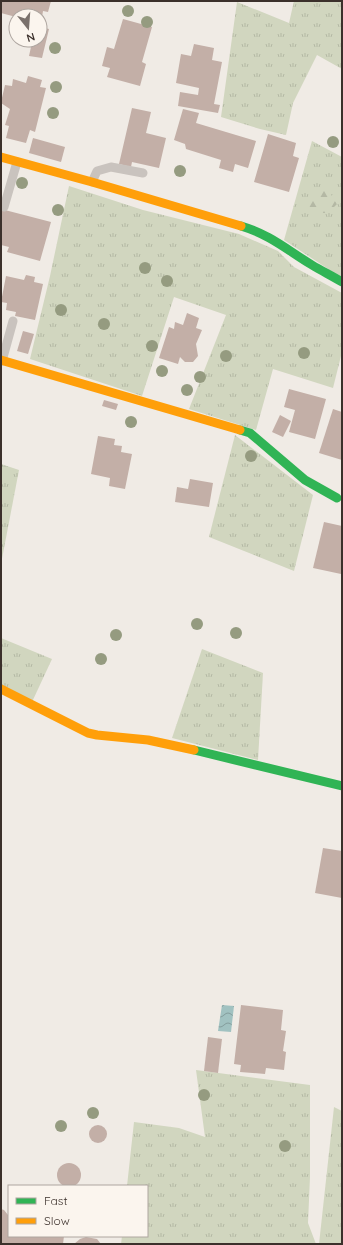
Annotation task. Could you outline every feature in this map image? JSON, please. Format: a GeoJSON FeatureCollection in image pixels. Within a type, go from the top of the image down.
{"type":"FeatureCollection","features":[{"type":"Feature","properties":{"kind":"street"},"geometry":{"type":"LineString","coordinates":[[1,157],[251,229],[274,239],[312,265],[342,282]]}},
{"type":"Feature","properties":{"kind":"street"},"geometry":{"type":"LineString","coordinates":[[2,360],[250,433],[305,480],[337,498]]}},
{"type":"Feature","properties":{"kind":"street"},"geometry":{"type":"LineString","coordinates":[[1,689],[88,733],[148,740],[342,786]]}},
{"type":"Feature","properties":{"kind":"lane"},"geometry":{"type":"LineString","coordinates":[[4,207],[17,162]]}},
{"type":"Feature","properties":{"kind":"lane"},"geometry":{"type":"LineString","coordinates":[[92,182],[97,171],[111,167],[143,173]]}},
{"type":"Feature","properties":{"kind":"lane"},"geometry":{"type":"LineString","coordinates":[[2,360],[13,321]]}},
{"type":"Feature","properties":{"kind":"green space"},"geometry":{"type":"Polygon","coordinates":[[[294,1],[342,1],[342,69],[317,55],[293,103],[286,135],[221,117],[237,2],[289,23],[294,1]]]}},
{"type":"Feature","properties":{"kind":"green space"},"geometry":{"type":"Polygon","coordinates":[[[312,141],[342,157],[342,278],[284,240],[312,141]]]}},
{"type":"Feature","properties":{"kind":"green space"},"geometry":{"type":"Polygon","coordinates":[[[325,185],[337,204],[328,213],[313,213],[307,203],[309,192],[325,185]]]}},
{"type":"Feature","properties":{"kind":"green space"},"geometry":{"type":"Polygon","coordinates":[[[69,186],[143,210],[239,234],[278,251],[294,267],[342,293],[342,352],[333,388],[273,369],[256,430],[189,409],[226,315],[174,297],[142,396],[30,359],[50,276],[69,186]]]}},
{"type":"Feature","properties":{"kind":"green space"},"geometry":{"type":"Polygon","coordinates":[[[235,435],[313,495],[294,571],[209,537],[235,435]]]}},
{"type":"Feature","properties":{"kind":"green space"},"geometry":{"type":"Polygon","coordinates":[[[1,464],[19,470],[1,564],[1,464]]]}},
{"type":"Feature","properties":{"kind":"green space"},"geometry":{"type":"Polygon","coordinates":[[[1,638],[52,659],[32,702],[1,689],[1,638]]]}},
{"type":"Feature","properties":{"kind":"green space"},"geometry":{"type":"Polygon","coordinates":[[[202,649],[263,673],[258,760],[172,738],[202,649]]]}},
{"type":"Feature","properties":{"kind":"green space"},"geometry":{"type":"Polygon","coordinates":[[[196,1070],[310,1085],[310,1177],[308,1223],[316,1244],[121,1244],[122,1237],[148,1237],[148,1185],[127,1185],[134,1122],[179,1128],[205,1137],[196,1070]]]}},
{"type":"Feature","properties":{"kind":"green space"},"geometry":{"type":"Polygon","coordinates":[[[334,1107],[342,1111],[342,1244],[319,1244],[334,1107]]]}},
{"type":"Feature","properties":{"kind":"water"},"geometry":{"type":"Polygon","coordinates":[[[222,1005],[234,1006],[231,1032],[218,1031],[222,1005]]]}},
{"type":"Feature","properties":{"kind":"building"},"geometry":{"type":"Polygon","coordinates":[[[1,1],[51,1],[48,12],[48,8],[8,8],[8,15],[1,13],[1,1]]]}},
{"type":"Feature","properties":{"kind":"building"},"geometry":{"type":"Polygon","coordinates":[[[123,19],[152,27],[142,62],[146,64],[140,86],[107,77],[110,68],[102,66],[107,47],[114,49],[123,19]]]}},
{"type":"Feature","properties":{"kind":"building"},"geometry":{"type":"Polygon","coordinates":[[[194,44],[214,48],[212,60],[222,62],[214,104],[220,105],[218,113],[178,106],[180,92],[198,95],[199,88],[176,83],[181,54],[191,56],[194,44]]]}},
{"type":"Feature","properties":{"kind":"building"},"geometry":{"type":"Polygon","coordinates":[[[31,48],[44,48],[42,58],[29,56],[31,48]]]}},
{"type":"Feature","properties":{"kind":"building"},"geometry":{"type":"Polygon","coordinates":[[[28,76],[42,80],[40,87],[46,88],[35,132],[30,130],[26,143],[6,138],[9,126],[5,125],[10,109],[1,102],[5,85],[12,86],[13,79],[26,83],[28,76]]]}},
{"type":"Feature","properties":{"kind":"building"},"geometry":{"type":"Polygon","coordinates":[[[132,108],[151,112],[146,133],[166,138],[159,168],[132,162],[131,167],[119,164],[132,108]]]}},
{"type":"Feature","properties":{"kind":"building"},"geometry":{"type":"Polygon","coordinates":[[[183,109],[199,113],[196,123],[256,141],[248,168],[235,164],[233,172],[219,168],[221,160],[186,149],[185,144],[174,140],[183,109]]]}},
{"type":"Feature","properties":{"kind":"building"},"geometry":{"type":"Polygon","coordinates":[[[268,134],[296,143],[293,156],[299,158],[289,192],[254,182],[268,134]]]}},
{"type":"Feature","properties":{"kind":"building"},"geometry":{"type":"Polygon","coordinates":[[[33,138],[65,147],[61,162],[29,153],[33,138]]]}},
{"type":"Feature","properties":{"kind":"building"},"geometry":{"type":"Polygon","coordinates":[[[1,209],[51,222],[40,261],[7,252],[9,247],[1,245],[1,209]]]}},
{"type":"Feature","properties":{"kind":"building"},"geometry":{"type":"Polygon","coordinates":[[[26,275],[35,277],[34,282],[43,284],[35,320],[15,316],[16,312],[6,310],[7,303],[1,302],[6,276],[24,280],[26,275]]]}},
{"type":"Feature","properties":{"kind":"building"},"geometry":{"type":"Polygon","coordinates":[[[187,313],[199,318],[196,328],[202,330],[196,344],[198,356],[193,362],[185,362],[180,357],[178,364],[159,358],[169,327],[174,329],[175,322],[183,325],[187,313]]]}},
{"type":"Feature","properties":{"kind":"building"},"geometry":{"type":"Polygon","coordinates":[[[23,331],[34,334],[28,354],[17,351],[23,331]]]}},
{"type":"Feature","properties":{"kind":"building"},"geometry":{"type":"Polygon","coordinates":[[[289,389],[326,399],[315,439],[289,432],[295,410],[284,407],[289,389]]]}},
{"type":"Feature","properties":{"kind":"building"},"geometry":{"type":"Polygon","coordinates":[[[104,400],[118,404],[116,410],[102,406],[104,400]]]}},
{"type":"Feature","properties":{"kind":"building"},"geometry":{"type":"Polygon","coordinates":[[[333,409],[342,412],[342,460],[319,453],[333,409]]]}},
{"type":"Feature","properties":{"kind":"building"},"geometry":{"type":"Polygon","coordinates":[[[280,415],[291,421],[283,437],[272,432],[280,415]]]}},
{"type":"Feature","properties":{"kind":"building"},"geometry":{"type":"Polygon","coordinates":[[[98,436],[115,439],[114,445],[122,446],[121,452],[132,454],[125,489],[109,486],[110,478],[91,474],[98,436]]]}},
{"type":"Feature","properties":{"kind":"building"},"geometry":{"type":"Polygon","coordinates":[[[190,479],[213,483],[209,507],[175,502],[177,487],[188,489],[190,479]]]}},
{"type":"Feature","properties":{"kind":"building"},"geometry":{"type":"Polygon","coordinates":[[[324,522],[342,526],[341,574],[313,568],[324,522]]]}},
{"type":"Feature","properties":{"kind":"building"},"geometry":{"type":"Polygon","coordinates":[[[323,848],[342,851],[342,898],[315,893],[323,848]]]}},
{"type":"Feature","properties":{"kind":"building"},"geometry":{"type":"Polygon","coordinates":[[[241,1005],[283,1010],[281,1030],[286,1031],[283,1051],[286,1052],[284,1070],[266,1068],[265,1074],[240,1072],[241,1065],[234,1064],[241,1005]]]}},
{"type":"Feature","properties":{"kind":"building"},"geometry":{"type":"Polygon","coordinates":[[[208,1037],[222,1039],[218,1073],[204,1071],[208,1037]]]}},
{"type":"Feature","properties":{"kind":"building"},"geometry":{"type":"Polygon","coordinates":[[[98,1125],[104,1128],[107,1134],[104,1140],[98,1143],[92,1140],[89,1134],[92,1128],[98,1125]]]}},
{"type":"Feature","properties":{"kind":"building"},"geometry":{"type":"Polygon","coordinates":[[[69,1163],[74,1164],[78,1166],[81,1175],[78,1184],[60,1184],[57,1175],[60,1166],[69,1163]]]}},
{"type":"Feature","properties":{"kind":"building"},"geometry":{"type":"Polygon","coordinates":[[[1,1209],[8,1215],[8,1237],[64,1237],[63,1244],[1,1244],[1,1209]]]}},
{"type":"Feature","properties":{"kind":"building"},"geometry":{"type":"Polygon","coordinates":[[[86,1237],[97,1239],[101,1244],[74,1244],[80,1239],[86,1237]]]}},
{"type":"Feature","properties":{"kind":"traffic: fast"},"geometry":{"type":"LineString","coordinates":[[241,226],[270,238],[342,282]]}},
{"type":"Feature","properties":{"kind":"traffic: fast"},"geometry":{"type":"LineString","coordinates":[[240,430],[250,433],[305,480],[337,498]]}},
{"type":"Feature","properties":{"kind":"traffic: fast"},"geometry":{"type":"LineString","coordinates":[[194,750],[342,786]]}},
{"type":"Feature","properties":{"kind":"traffic: slow"},"geometry":{"type":"LineString","coordinates":[[1,157],[241,226]]}},
{"type":"Feature","properties":{"kind":"traffic: slow"},"geometry":{"type":"LineString","coordinates":[[1,360],[240,430]]}},
{"type":"Feature","properties":{"kind":"traffic: slow"},"geometry":{"type":"LineString","coordinates":[[1,689],[88,733],[148,740],[194,750]]}}]}
